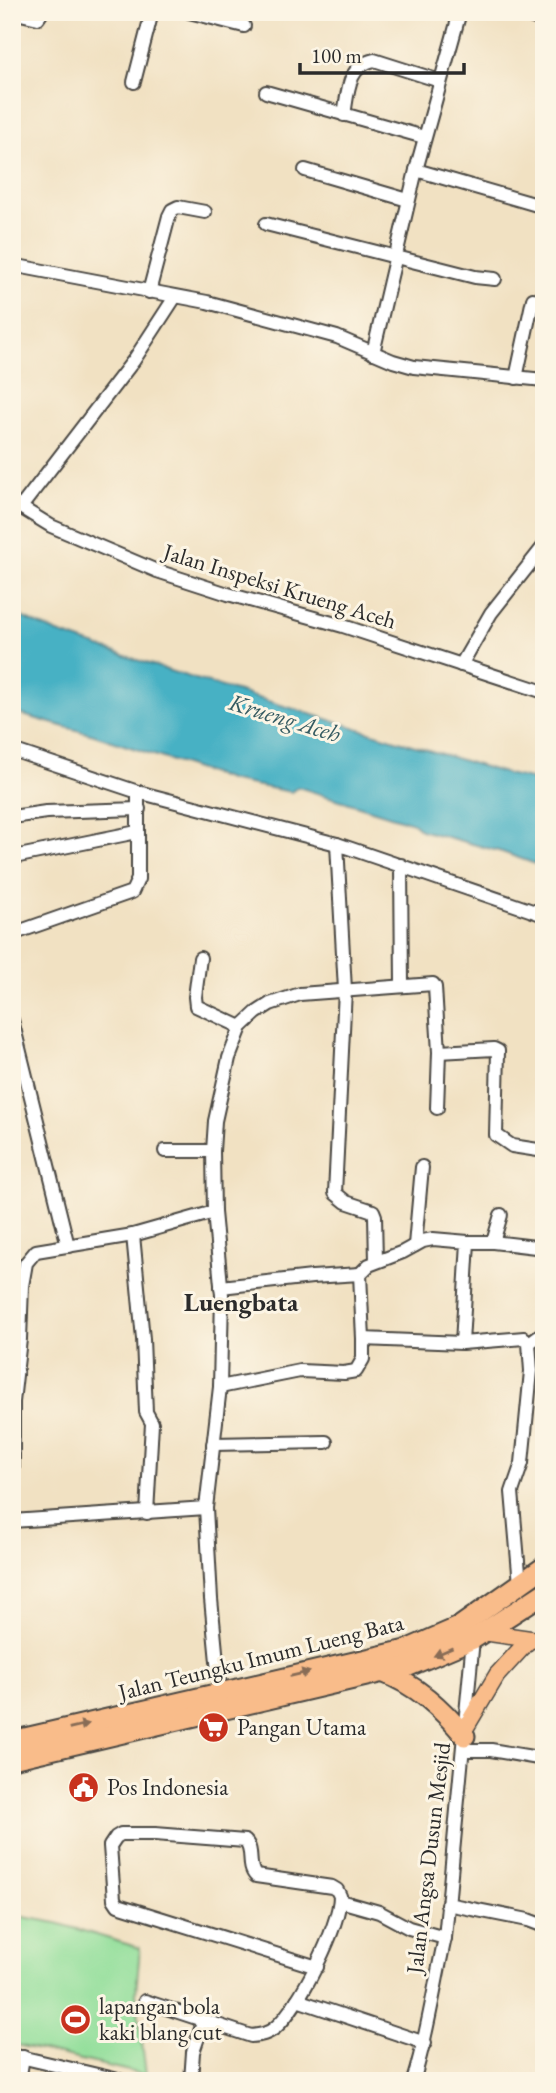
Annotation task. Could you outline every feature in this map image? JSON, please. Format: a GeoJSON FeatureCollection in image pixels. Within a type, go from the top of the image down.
{"type":"FeatureCollection","features":[{"type":"Feature","properties":{"kind":"highway","name":"Jalan Teungku Imum Lueng Bata"},"geometry":{"type":"LineString","coordinates":[[12,1759],[170,1713],[220,1693],[406,1650],[459,1627],[544,1567]]}},
{"type":"Feature","properties":{"kind":"highway","name":"Jalan Teungku Imum Lueng Bata"},"geometry":{"type":"LineString","coordinates":[[12,1741],[409,1666],[478,1636],[544,1593]]}},
{"type":"Feature","properties":{"kind":"highway"},"geometry":{"type":"LineString","coordinates":[[382,1672],[403,1680],[425,1695],[448,1716],[465,1737]]}},
{"type":"Feature","properties":{"kind":"main road"},"geometry":{"type":"LineString","coordinates":[[478,1636],[536,1641]]}},
{"type":"Feature","properties":{"kind":"main road"},"geometry":{"type":"LineString","coordinates":[[465,1737],[497,1675],[536,1641]]}},
{"type":"Feature","properties":{"kind":"street"},"geometry":{"type":"LineString","coordinates":[[12,12],[38,18],[42,12]]}},
{"type":"Feature","properties":{"kind":"street"},"geometry":{"type":"LineString","coordinates":[[134,82],[152,12]]}},
{"type":"Feature","properties":{"kind":"street"},"geometry":{"type":"LineString","coordinates":[[190,12],[244,26]]}},
{"type":"Feature","properties":{"kind":"street"},"geometry":{"type":"LineString","coordinates":[[373,353],[424,137],[460,12]]}},
{"type":"Feature","properties":{"kind":"street"},"geometry":{"type":"LineString","coordinates":[[518,12],[544,21]]}},
{"type":"Feature","properties":{"kind":"street"},"geometry":{"type":"LineString","coordinates":[[344,115],[353,73],[365,62],[374,60],[440,81]]}},
{"type":"Feature","properties":{"kind":"street"},"geometry":{"type":"LineString","coordinates":[[266,92],[424,137]]}},
{"type":"Feature","properties":{"kind":"street"},"geometry":{"type":"LineString","coordinates":[[305,170],[408,200]]}},
{"type":"Feature","properties":{"kind":"street"},"geometry":{"type":"LineString","coordinates":[[416,170],[544,207]]}},
{"type":"Feature","properties":{"kind":"street"},"geometry":{"type":"LineString","coordinates":[[149,292],[172,210],[178,206],[205,212]]}},
{"type":"Feature","properties":{"kind":"street"},"geometry":{"type":"LineString","coordinates":[[266,224],[475,277],[495,279]]}},
{"type":"Feature","properties":{"kind":"street"},"geometry":{"type":"LineString","coordinates":[[12,265],[207,302],[337,337],[414,367],[544,380]]}},
{"type":"Feature","properties":{"kind":"street"},"geometry":{"type":"LineString","coordinates":[[16,504],[135,360],[175,297]]}},
{"type":"Feature","properties":{"kind":"street"},"geometry":{"type":"LineString","coordinates":[[516,378],[533,299]]}},
{"type":"Feature","properties":{"kind":"street","name":"Jalan Inspeksi Krueng Aceh"},"geometry":{"type":"LineString","coordinates":[[16,504],[51,526],[158,571],[343,626],[544,692]]}},
{"type":"Feature","properties":{"kind":"street"},"geometry":{"type":"LineString","coordinates":[[461,665],[491,613],[544,546]]}},
{"type":"Feature","properties":{"kind":"street"},"geometry":{"type":"LineString","coordinates":[[12,750],[138,792],[337,844],[544,915]]}},
{"type":"Feature","properties":{"kind":"street"},"geometry":{"type":"LineString","coordinates":[[12,934],[132,892],[138,879],[138,792]]}},
{"type":"Feature","properties":{"kind":"street"},"geometry":{"type":"LineString","coordinates":[[12,817],[46,812],[139,809]]}},
{"type":"Feature","properties":{"kind":"street"},"geometry":{"type":"LineString","coordinates":[[19,856],[137,832]]}},
{"type":"Feature","properties":{"kind":"street"},"geometry":{"type":"LineString","coordinates":[[337,844],[345,990],[335,1193],[346,1202],[373,1211],[376,1261]]}},
{"type":"Feature","properties":{"kind":"street"},"geometry":{"type":"LineString","coordinates":[[401,865],[402,985]]}},
{"type":"Feature","properties":{"kind":"street"},"geometry":{"type":"LineString","coordinates":[[200,958],[196,1006],[241,1027]]}},
{"type":"Feature","properties":{"kind":"street"},"geometry":{"type":"LineString","coordinates":[[220,1693],[206,1508],[220,1387],[221,1287],[214,1212],[213,1152],[220,1092],[241,1027],[270,1004],[300,994],[430,984],[435,987],[439,1052],[436,1108]]}},
{"type":"Feature","properties":{"kind":"street"},"geometry":{"type":"LineString","coordinates":[[12,1020],[68,1246]]}},
{"type":"Feature","properties":{"kind":"street"},"geometry":{"type":"LineString","coordinates":[[439,1052],[498,1051],[496,1135],[512,1146],[538,1150]]}},
{"type":"Feature","properties":{"kind":"street"},"geometry":{"type":"LineString","coordinates":[[165,1151],[213,1152]]}},
{"type":"Feature","properties":{"kind":"street"},"geometry":{"type":"LineString","coordinates":[[415,1245],[422,1167]]}},
{"type":"Feature","properties":{"kind":"street"},"geometry":{"type":"LineString","coordinates":[[206,1508],[13,1521],[12,1402],[20,1339],[22,1286],[29,1257],[36,1251],[133,1235],[214,1212]]}},
{"type":"Feature","properties":{"kind":"street"},"geometry":{"type":"LineString","coordinates":[[493,1242],[500,1216]]}},
{"type":"Feature","properties":{"kind":"street"},"geometry":{"type":"LineString","coordinates":[[133,1235],[143,1339],[146,1412],[152,1423],[147,1513]]}},
{"type":"Feature","properties":{"kind":"street"},"geometry":{"type":"LineString","coordinates":[[221,1287],[360,1274],[376,1261],[432,1239],[544,1248]]}},
{"type":"Feature","properties":{"kind":"street"},"geometry":{"type":"LineString","coordinates":[[462,1343],[468,1242]]}},
{"type":"Feature","properties":{"kind":"street"},"geometry":{"type":"LineString","coordinates":[[220,1387],[300,1371],[356,1371],[363,1359],[360,1274]]}},
{"type":"Feature","properties":{"kind":"street"},"geometry":{"type":"LineString","coordinates":[[528,1343],[544,1332]]}},
{"type":"Feature","properties":{"kind":"street"},"geometry":{"type":"LineString","coordinates":[[363,1339],[462,1343],[524,1338],[528,1343],[531,1371],[522,1463],[512,1492],[520,1584]]}},
{"type":"Feature","properties":{"kind":"street"},"geometry":{"type":"LineString","coordinates":[[213,1444],[326,1442]]}},
{"type":"Feature","properties":{"kind":"street","name":"Jalan Angsa Dusun Mesjid"},"geometry":{"type":"LineString","coordinates":[[413,2081],[425,2043],[445,1938],[478,1636]]}},
{"type":"Feature","properties":{"kind":"street"},"geometry":{"type":"LineString","coordinates":[[465,1737],[491,1750],[544,1759]]}},
{"type":"Feature","properties":{"kind":"street"},"geometry":{"type":"LineString","coordinates":[[145,2001],[251,2036],[264,2035],[277,2026],[317,1967],[340,1901],[338,1890],[332,1887],[256,1876],[250,1867],[250,1848],[245,1841],[121,1834],[110,1846],[114,1899],[118,1905],[317,1967]]}},
{"type":"Feature","properties":{"kind":"street"},"geometry":{"type":"LineString","coordinates":[[340,1901],[379,1912],[410,1928],[445,1938]]}},
{"type":"Feature","properties":{"kind":"street"},"geometry":{"type":"LineString","coordinates":[[447,1904],[528,1920],[544,1926]]}},
{"type":"Feature","properties":{"kind":"street"},"geometry":{"type":"LineString","coordinates":[[297,2000],[425,2043]]}},
{"type":"Feature","properties":{"kind":"street"},"geometry":{"type":"LineString","coordinates":[[191,2081],[193,2052],[204,2020]]}},
{"type":"Feature","properties":{"kind":"street"},"geometry":{"type":"LineString","coordinates":[[19,2081],[18,2056],[123,2081]]}},
{"type":"Feature","properties":{"kind":"green space","name":"lapangan bola kaki blang cut"},"geometry":{"type":"Polygon","coordinates":[[[12,1915],[57,1923],[140,1948],[136,1993],[146,2075],[12,2044],[12,1915]]]}},
{"type":"Feature","properties":{"kind":"water","name":"Krueng Aceh"},"geometry":{"type":"Polygon","coordinates":[[[12,613],[58,633],[173,672],[507,774],[544,782],[544,867],[502,852],[421,830],[413,823],[298,787],[291,792],[232,781],[94,735],[12,712],[12,613]]]}},
{"type":"Feature","properties":{"kind":"place","name":"Pangan Utama"},"geometry":{"type":"Point","coordinates":[214,1727]}},
{"type":"Feature","properties":{"kind":"place","name":"Pos Indonesia"},"geometry":{"type":"Point","coordinates":[84,1787]}},
{"type":"Feature","properties":{"kind":"place","name":"lapangan bola kaki blang cut"},"geometry":{"type":"Point","coordinates":[76,2019]}},
{"type":"Feature","properties":{"kind":"district","name":"Luengbata"},"geometry":{"type":"Point","coordinates":[241,1302]}}]}
